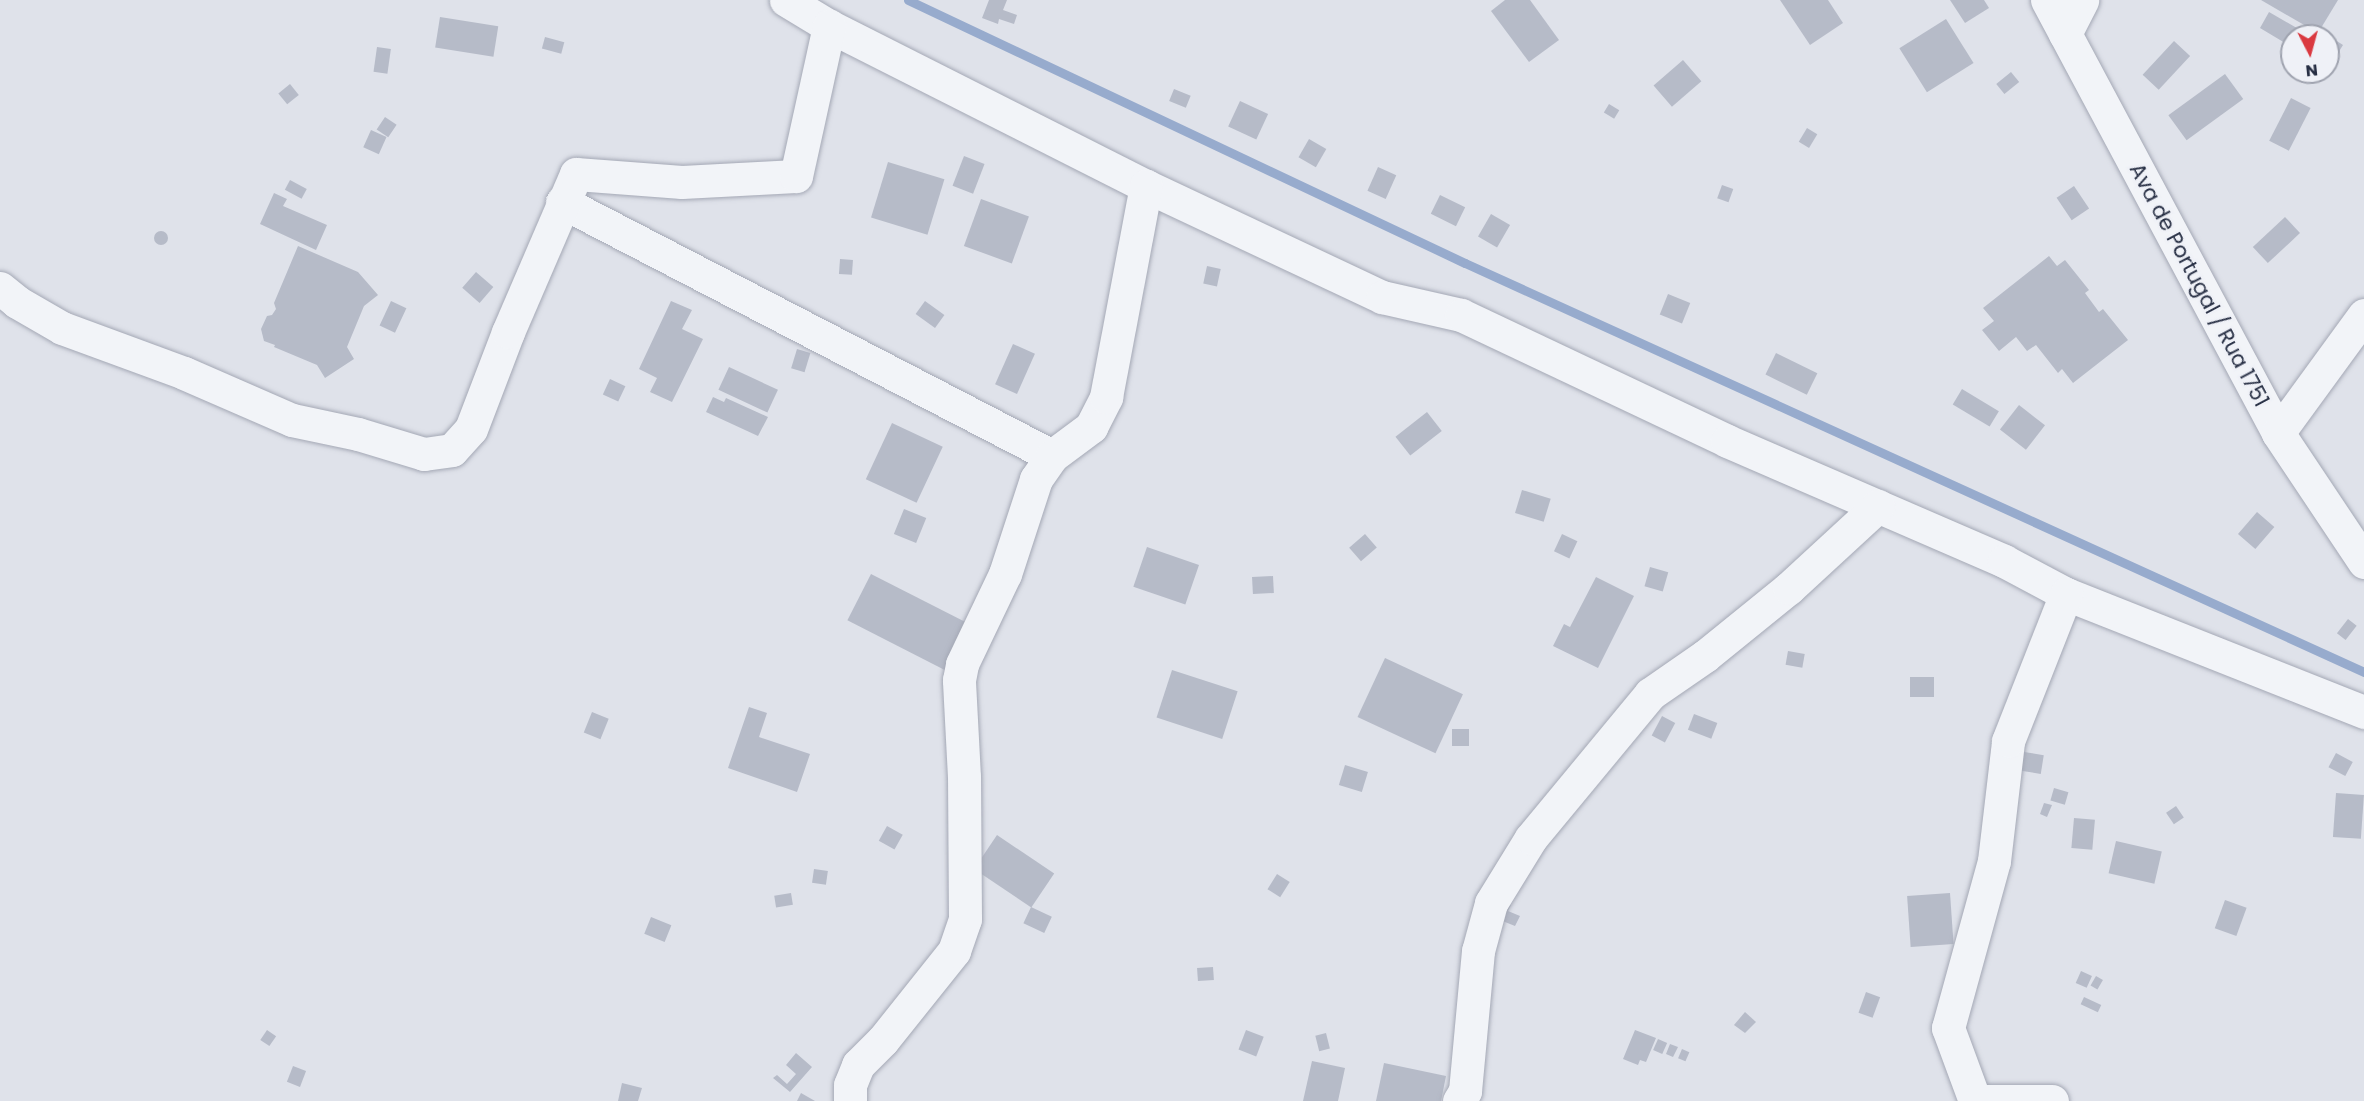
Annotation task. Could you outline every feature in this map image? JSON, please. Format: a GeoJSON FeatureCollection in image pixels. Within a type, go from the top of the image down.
{"type":"FeatureCollection","features":[{"type":"Feature","properties":{"kind":"street"},"geometry":{"type":"LineString","coordinates":[[786,0],[829,26],[1146,186],[1382,297],[1461,315],[1727,441],[2004,561],[2066,594],[2364,712]]}},
{"type":"Feature","properties":{"kind":"street","name":"Ava de Portugal / Rua 1751"},"geometry":{"type":"LineString","coordinates":[[2047,0],[2278,433],[2364,562]]}},
{"type":"Feature","properties":{"kind":"street"},"geometry":{"type":"LineString","coordinates":[[2065,34],[2082,0]]}},
{"type":"Feature","properties":{"kind":"street"},"geometry":{"type":"LineString","coordinates":[[0,288],[17,302],[62,328],[184,373],[292,420],[358,434],[424,454],[452,450],[471,429],[505,339],[576,174],[682,182],[796,176],[829,26]]}},
{"type":"Feature","properties":{"kind":"street"},"geometry":{"type":"LineString","coordinates":[[850,1101],[850,1085],[858,1065],[883,1040],[954,951],[965,919],[964,777],[959,680],[962,664],[1005,574],[1036,479],[1052,456],[1091,427],[1106,397],[1146,186]]}},
{"type":"Feature","properties":{"kind":"street"},"geometry":{"type":"LineString","coordinates":[[562,202],[1052,456]]}},
{"type":"Feature","properties":{"kind":"street"},"geometry":{"type":"LineString","coordinates":[[2278,433],[2363,318]]}},
{"type":"Feature","properties":{"kind":"street"},"geometry":{"type":"LineString","coordinates":[[1459,1101],[1465,1091],[1478,951],[1491,903],[1531,838],[1650,694],[1705,656],[1790,588],[1878,506]]}},
{"type":"Feature","properties":{"kind":"street"},"geometry":{"type":"LineString","coordinates":[[1975,1101],[1948,1028],[1994,861],[2008,741],[2066,594]]}},
{"type":"Feature","properties":{"kind":"street"},"geometry":{"type":"LineString","coordinates":[[1983,1101],[2052,1101]]}},
{"type":"Feature","properties":{"kind":"building"},"geometry":{"type":"Polygon","coordinates":[[[989,0],[1007,0],[1003,10],[1017,15],[1014,24],[999,19],[998,24],[982,18],[989,0]]]}},
{"type":"Feature","properties":{"kind":"building"},"geometry":{"type":"Polygon","coordinates":[[[1505,0],[1530,0],[1559,40],[1529,62],[1491,11],[1505,0]]]}},
{"type":"Feature","properties":{"kind":"building"},"geometry":{"type":"Polygon","coordinates":[[[1780,0],[1828,0],[1843,23],[1810,45],[1780,0]]]}},
{"type":"Feature","properties":{"kind":"building"},"geometry":{"type":"Polygon","coordinates":[[[1950,0],[1984,0],[1989,8],[1965,23],[1950,0]]]}},
{"type":"Feature","properties":{"kind":"building"},"geometry":{"type":"Polygon","coordinates":[[[2261,0],[2338,0],[2323,24],[2302,24],[2261,0]]]}},
{"type":"Feature","properties":{"kind":"building"},"geometry":{"type":"Polygon","coordinates":[[[2269,12],[2290,24],[2280,24],[2280,40],[2260,28],[2269,12]]]}},
{"type":"Feature","properties":{"kind":"building"},"geometry":{"type":"Polygon","coordinates":[[[440,17],[498,26],[493,57],[435,48],[440,17]]]}},
{"type":"Feature","properties":{"kind":"building"},"geometry":{"type":"Polygon","coordinates":[[[1946,19],[1974,63],[1927,92],[1899,48],[1946,19]]]}},
{"type":"Feature","properties":{"kind":"building"},"geometry":{"type":"Polygon","coordinates":[[[545,37],[564,42],[561,54],[542,49],[545,37]]]}},
{"type":"Feature","properties":{"kind":"building"},"geometry":{"type":"Polygon","coordinates":[[[2174,41],[2190,56],[2159,90],[2143,75],[2174,41]]]}},
{"type":"Feature","properties":{"kind":"building"},"geometry":{"type":"Polygon","coordinates":[[[377,47],[391,49],[387,74],[374,72],[377,47]]]}},
{"type":"Feature","properties":{"kind":"building"},"geometry":{"type":"Polygon","coordinates":[[[1683,60],[1701,81],[1672,107],[1654,86],[1683,60]]]}},
{"type":"Feature","properties":{"kind":"building"},"geometry":{"type":"Polygon","coordinates":[[[2011,72],[2019,82],[2004,94],[1996,84],[2011,72]]]}},
{"type":"Feature","properties":{"kind":"building"},"geometry":{"type":"Polygon","coordinates":[[[2225,74],[2243,99],[2187,140],[2168,115],[2225,74]]]}},
{"type":"Feature","properties":{"kind":"building"},"geometry":{"type":"Polygon","coordinates":[[[290,84],[299,95],[287,104],[278,93],[290,84]]]}},
{"type":"Feature","properties":{"kind":"building"},"geometry":{"type":"Polygon","coordinates":[[[1174,89],[1191,96],[1186,108],[1169,101],[1174,89]]]}},
{"type":"Feature","properties":{"kind":"building"},"geometry":{"type":"Polygon","coordinates":[[[2291,98],[2311,108],[2289,151],[2269,141],[2291,98]]]}},
{"type":"Feature","properties":{"kind":"building"},"geometry":{"type":"Polygon","coordinates":[[[1240,101],[1268,114],[1256,139],[1228,126],[1240,101]]]}},
{"type":"Feature","properties":{"kind":"building"},"geometry":{"type":"Polygon","coordinates":[[[1609,104],[1619,110],[1614,119],[1604,113],[1609,104]]]}},
{"type":"Feature","properties":{"kind":"building"},"geometry":{"type":"Polygon","coordinates":[[[385,117],[397,125],[388,137],[377,129],[385,117]]]}},
{"type":"Feature","properties":{"kind":"building"},"geometry":{"type":"Polygon","coordinates":[[[1807,128],[1817,134],[1809,148],[1799,142],[1807,128]]]}},
{"type":"Feature","properties":{"kind":"building"},"geometry":{"type":"Polygon","coordinates":[[[371,130],[387,137],[379,154],[363,147],[371,130]]]}},
{"type":"Feature","properties":{"kind":"building"},"geometry":{"type":"Polygon","coordinates":[[[1309,139],[1326,149],[1316,167],[1298,157],[1309,139]]]}},
{"type":"Feature","properties":{"kind":"building"},"geometry":{"type":"Polygon","coordinates":[[[964,156],[985,164],[973,194],[953,186],[964,156]]]}},
{"type":"Feature","properties":{"kind":"building"},"geometry":{"type":"Polygon","coordinates":[[[888,162],[944,179],[927,235],[871,217],[888,162]]]}},
{"type":"Feature","properties":{"kind":"building"},"geometry":{"type":"Polygon","coordinates":[[[1378,167],[1396,175],[1386,199],[1367,191],[1378,167]]]}},
{"type":"Feature","properties":{"kind":"building"},"geometry":{"type":"Polygon","coordinates":[[[290,180],[307,189],[302,199],[285,190],[290,180]]]}},
{"type":"Feature","properties":{"kind":"building"},"geometry":{"type":"Polygon","coordinates":[[[1722,185],[1733,189],[1728,202],[1717,198],[1722,185]]]}},
{"type":"Feature","properties":{"kind":"building"},"geometry":{"type":"Polygon","coordinates":[[[2074,186],[2089,208],[2072,220],[2057,198],[2074,186]]]}},
{"type":"Feature","properties":{"kind":"building"},"geometry":{"type":"Polygon","coordinates":[[[274,193],[287,199],[283,206],[327,225],[316,250],[260,224],[274,193]]]}},
{"type":"Feature","properties":{"kind":"building"},"geometry":{"type":"Polygon","coordinates":[[[1440,195],[1465,207],[1456,226],[1431,214],[1440,195]]]}},
{"type":"Feature","properties":{"kind":"building"},"geometry":{"type":"Polygon","coordinates":[[[981,199],[1029,216],[1012,263],[964,246],[981,199]]]}},
{"type":"Feature","properties":{"kind":"building"},"geometry":{"type":"Polygon","coordinates":[[[1491,214],[1510,225],[1497,248],[1478,237],[1491,214]]]}},
{"type":"Feature","properties":{"kind":"building"},"geometry":{"type":"Polygon","coordinates":[[[2285,217],[2300,233],[2268,263],[2253,247],[2285,217]]]}},
{"type":"Feature","properties":{"kind":"building"},"geometry":{"type":"Polygon","coordinates":[[[158,231],[164,231],[168,238],[164,245],[158,245],[154,241],[154,235],[158,231]]]}},
{"type":"Feature","properties":{"kind":"building"},"geometry":{"type":"Polygon","coordinates":[[[298,246],[358,272],[378,295],[364,306],[347,347],[354,359],[325,378],[317,365],[264,341],[261,329],[267,316],[272,315],[276,309],[274,303],[298,246]]]}},
{"type":"Feature","properties":{"kind":"building"},"geometry":{"type":"Polygon","coordinates":[[[2049,256],[2057,266],[2065,260],[2089,290],[2085,293],[2099,312],[2103,309],[2128,340],[2073,383],[2062,369],[2058,373],[2036,345],[2027,351],[2016,337],[1999,351],[1982,330],[1994,321],[1983,308],[2049,256]]]}},
{"type":"Feature","properties":{"kind":"building"},"geometry":{"type":"Polygon","coordinates":[[[840,259],[853,260],[852,275],[839,274],[840,259]]]}},
{"type":"Feature","properties":{"kind":"building"},"geometry":{"type":"Polygon","coordinates":[[[1207,266],[1221,269],[1217,287],[1203,284],[1207,266]]]}},
{"type":"Feature","properties":{"kind":"building"},"geometry":{"type":"Polygon","coordinates":[[[476,272],[493,287],[480,303],[462,288],[476,272]]]}},
{"type":"Feature","properties":{"kind":"building"},"geometry":{"type":"Polygon","coordinates":[[[1668,294],[1690,303],[1682,323],[1660,314],[1668,294]]]}},
{"type":"Feature","properties":{"kind":"building"},"geometry":{"type":"Polygon","coordinates":[[[391,301],[406,308],[395,333],[380,325],[391,301]]]}},
{"type":"Feature","properties":{"kind":"building"},"geometry":{"type":"Polygon","coordinates":[[[671,301],[692,310],[682,329],[703,339],[672,402],[650,392],[657,378],[639,369],[671,301]]]}},
{"type":"Feature","properties":{"kind":"building"},"geometry":{"type":"Polygon","coordinates":[[[925,301],[944,315],[935,328],[916,314],[925,301]]]}},
{"type":"Feature","properties":{"kind":"building"},"geometry":{"type":"Polygon","coordinates":[[[1013,344],[1035,354],[1017,394],[995,384],[1013,344]]]}},
{"type":"Feature","properties":{"kind":"building"},"geometry":{"type":"Polygon","coordinates":[[[797,349],[810,353],[805,372],[791,368],[797,349]]]}},
{"type":"Feature","properties":{"kind":"building"},"geometry":{"type":"Polygon","coordinates":[[[1776,353],[1817,373],[1807,395],[1765,375],[1776,353]]]}},
{"type":"Feature","properties":{"kind":"building"},"geometry":{"type":"Polygon","coordinates":[[[729,367],[778,390],[767,412],[718,390],[729,367]]]}},
{"type":"Feature","properties":{"kind":"building"},"geometry":{"type":"Polygon","coordinates":[[[610,379],[625,386],[618,402],[603,394],[610,379]]]}},
{"type":"Feature","properties":{"kind":"building"},"geometry":{"type":"Polygon","coordinates":[[[1962,389],[1999,411],[1990,427],[1953,404],[1962,389]]]}},
{"type":"Feature","properties":{"kind":"building"},"geometry":{"type":"Polygon","coordinates":[[[713,397],[724,402],[726,398],[768,417],[758,436],[706,412],[713,397]]]}},
{"type":"Feature","properties":{"kind":"building"},"geometry":{"type":"Polygon","coordinates":[[[2019,405],[2045,425],[2026,450],[2000,429],[2019,405]]]}},
{"type":"Feature","properties":{"kind":"building"},"geometry":{"type":"Polygon","coordinates":[[[1427,412],[1442,431],[1410,456],[1395,437],[1427,412]]]}},
{"type":"Feature","properties":{"kind":"building"},"geometry":{"type":"Polygon","coordinates":[[[892,423],[943,447],[917,503],[866,479],[892,423]]]}},
{"type":"Feature","properties":{"kind":"building"},"geometry":{"type":"Polygon","coordinates":[[[1522,490],[1551,499],[1544,522],[1515,513],[1522,490]]]}},
{"type":"Feature","properties":{"kind":"building"},"geometry":{"type":"Polygon","coordinates":[[[904,509],[926,518],[916,543],[894,534],[904,509]]]}},
{"type":"Feature","properties":{"kind":"building"},"geometry":{"type":"Polygon","coordinates":[[[2257,512],[2274,527],[2255,549],[2238,534],[2257,512]]]}},
{"type":"Feature","properties":{"kind":"building"},"geometry":{"type":"Polygon","coordinates":[[[1365,534],[1377,548],[1361,561],[1349,548],[1365,534]]]}},
{"type":"Feature","properties":{"kind":"building"},"geometry":{"type":"Polygon","coordinates":[[[1562,534],[1577,541],[1569,558],[1554,551],[1562,534]]]}},
{"type":"Feature","properties":{"kind":"building"},"geometry":{"type":"Polygon","coordinates":[[[1147,547],[1199,565],[1185,605],[1133,587],[1147,547]]]}},
{"type":"Feature","properties":{"kind":"building"},"geometry":{"type":"Polygon","coordinates":[[[1650,567],[1668,572],[1663,591],[1644,586],[1650,567]]]}},
{"type":"Feature","properties":{"kind":"building"},"geometry":{"type":"Polygon","coordinates":[[[871,574],[971,625],[947,671],[847,620],[871,574]]]}},
{"type":"Feature","properties":{"kind":"building"},"geometry":{"type":"Polygon","coordinates":[[[1273,576],[1274,593],[1253,594],[1252,577],[1273,576]]]}},
{"type":"Feature","properties":{"kind":"building"},"geometry":{"type":"Polygon","coordinates":[[[1596,577],[1634,596],[1598,668],[1553,646],[1564,624],[1570,627],[1596,577]]]}},
{"type":"Feature","properties":{"kind":"building"},"geometry":{"type":"Polygon","coordinates":[[[2348,619],[2357,626],[2346,640],[2337,633],[2348,619]]]}},
{"type":"Feature","properties":{"kind":"building"},"geometry":{"type":"Polygon","coordinates":[[[1788,651],[1805,654],[1802,668],[1786,665],[1788,651]]]}},
{"type":"Feature","properties":{"kind":"building"},"geometry":{"type":"Polygon","coordinates":[[[1385,658],[1463,694],[1435,753],[1358,717],[1385,658]]]}},
{"type":"Feature","properties":{"kind":"building"},"geometry":{"type":"Polygon","coordinates":[[[1172,670],[1238,691],[1222,739],[1157,718],[1172,670]]]}},
{"type":"Feature","properties":{"kind":"building"},"geometry":{"type":"Polygon","coordinates":[[[1910,677],[1934,677],[1934,697],[1910,697],[1910,677]]]}},
{"type":"Feature","properties":{"kind":"building"},"geometry":{"type":"Polygon","coordinates":[[[749,707],[767,713],[759,737],[810,754],[797,792],[728,768],[749,707]]]}},
{"type":"Feature","properties":{"kind":"building"},"geometry":{"type":"Polygon","coordinates":[[[592,712],[609,719],[600,739],[584,732],[592,712]]]}},
{"type":"Feature","properties":{"kind":"building"},"geometry":{"type":"Polygon","coordinates":[[[1694,714],[1717,723],[1711,739],[1688,730],[1694,714]]]}},
{"type":"Feature","properties":{"kind":"building"},"geometry":{"type":"Polygon","coordinates":[[[1662,716],[1675,723],[1665,742],[1652,735],[1662,716]]]}},
{"type":"Feature","properties":{"kind":"building"},"geometry":{"type":"Polygon","coordinates":[[[1452,729],[1469,729],[1469,746],[1452,746],[1452,729]]]}},
{"type":"Feature","properties":{"kind":"building"},"geometry":{"type":"Polygon","coordinates":[[[2024,752],[2044,755],[2041,774],[2021,771],[2024,752]]]}},
{"type":"Feature","properties":{"kind":"building"},"geometry":{"type":"Polygon","coordinates":[[[2336,753],[2353,762],[2345,776],[2328,767],[2336,753]]]}},
{"type":"Feature","properties":{"kind":"building"},"geometry":{"type":"Polygon","coordinates":[[[1345,765],[1368,772],[1362,792],[1339,785],[1345,765]]]}},
{"type":"Feature","properties":{"kind":"building"},"geometry":{"type":"Polygon","coordinates":[[[2054,788],[2068,792],[2065,805],[2050,800],[2054,788]]]}},
{"type":"Feature","properties":{"kind":"building"},"geometry":{"type":"Polygon","coordinates":[[[2336,793],[2364,795],[2361,839],[2333,837],[2336,793]]]}},
{"type":"Feature","properties":{"kind":"building"},"geometry":{"type":"Polygon","coordinates":[[[2044,803],[2052,805],[2047,817],[2040,814],[2044,803]]]}},
{"type":"Feature","properties":{"kind":"building"},"geometry":{"type":"Polygon","coordinates":[[[2176,806],[2184,818],[2174,824],[2166,813],[2176,806]]]}},
{"type":"Feature","properties":{"kind":"building"},"geometry":{"type":"Polygon","coordinates":[[[2074,818],[2095,820],[2092,850],[2071,848],[2074,818]]]}},
{"type":"Feature","properties":{"kind":"building"},"geometry":{"type":"Polygon","coordinates":[[[887,826],[903,835],[895,850],[879,841],[887,826]]]}},
{"type":"Feature","properties":{"kind":"building"},"geometry":{"type":"Polygon","coordinates":[[[997,835],[1054,874],[1031,908],[974,869],[997,835]]]}},
{"type":"Feature","properties":{"kind":"building"},"geometry":{"type":"Polygon","coordinates":[[[2116,841],[2162,852],[2154,884],[2109,873],[2116,841]]]}},
{"type":"Feature","properties":{"kind":"building"},"geometry":{"type":"Polygon","coordinates":[[[814,869],[828,871],[826,885],[812,883],[814,869]]]}},
{"type":"Feature","properties":{"kind":"building"},"geometry":{"type":"Polygon","coordinates":[[[1277,874],[1290,882],[1280,897],[1267,889],[1277,874]]]}},
{"type":"Feature","properties":{"kind":"building"},"geometry":{"type":"Polygon","coordinates":[[[791,893],[793,905],[776,908],[774,896],[791,893]]]}},
{"type":"Feature","properties":{"kind":"building"},"geometry":{"type":"Polygon","coordinates":[[[1950,893],[1954,944],[1911,947],[1907,896],[1950,893]]]}},
{"type":"Feature","properties":{"kind":"building"},"geometry":{"type":"Polygon","coordinates":[[[2225,900],[2247,908],[2236,936],[2215,928],[2225,900]]]}},
{"type":"Feature","properties":{"kind":"building"},"geometry":{"type":"Polygon","coordinates":[[[1502,902],[1511,905],[1508,911],[1520,916],[1515,926],[1495,918],[1502,902]]]}},
{"type":"Feature","properties":{"kind":"building"},"geometry":{"type":"Polygon","coordinates":[[[1031,907],[1052,917],[1044,933],[1023,923],[1031,907]]]}},
{"type":"Feature","properties":{"kind":"building"},"geometry":{"type":"Polygon","coordinates":[[[651,917],[671,925],[665,942],[644,934],[651,917]]]}},
{"type":"Feature","properties":{"kind":"building"},"geometry":{"type":"Polygon","coordinates":[[[1213,967],[1214,980],[1198,981],[1197,968],[1213,967]]]}},
{"type":"Feature","properties":{"kind":"building"},"geometry":{"type":"Polygon","coordinates":[[[2081,971],[2092,976],[2087,988],[2076,983],[2081,971]]]}},
{"type":"Feature","properties":{"kind":"building"},"geometry":{"type":"Polygon","coordinates":[[[2096,976],[2103,980],[2097,990],[2090,986],[2096,976]]]}},
{"type":"Feature","properties":{"kind":"building"},"geometry":{"type":"Polygon","coordinates":[[[1866,992],[1880,997],[1873,1018],[1858,1013],[1866,992]]]}},
{"type":"Feature","properties":{"kind":"building"},"geometry":{"type":"Polygon","coordinates":[[[2084,997],[2101,1005],[2098,1012],[2081,1004],[2084,997]]]}},
{"type":"Feature","properties":{"kind":"building"},"geometry":{"type":"Polygon","coordinates":[[[1745,1012],[1756,1022],[1745,1033],[1734,1025],[1745,1012]]]}},
{"type":"Feature","properties":{"kind":"building"},"geometry":{"type":"Polygon","coordinates":[[[267,1030],[276,1036],[269,1046],[260,1040],[267,1030]]]}},
{"type":"Feature","properties":{"kind":"building"},"geometry":{"type":"Polygon","coordinates":[[[1246,1030],[1264,1037],[1256,1056],[1238,1050],[1246,1030]]]}},
{"type":"Feature","properties":{"kind":"building"},"geometry":{"type":"Polygon","coordinates":[[[1635,1030],[1656,1038],[1646,1062],[1640,1060],[1638,1065],[1623,1059],[1635,1030]]]}},
{"type":"Feature","properties":{"kind":"building"},"geometry":{"type":"Polygon","coordinates":[[[1326,1033],[1330,1049],[1319,1051],[1315,1036],[1326,1033]]]}},
{"type":"Feature","properties":{"kind":"building"},"geometry":{"type":"Polygon","coordinates":[[[1658,1039],[1667,1043],[1662,1054],[1653,1050],[1658,1039]]]}},
{"type":"Feature","properties":{"kind":"building"},"geometry":{"type":"Polygon","coordinates":[[[1670,1044],[1678,1047],[1673,1057],[1666,1054],[1670,1044]]]}},
{"type":"Feature","properties":{"kind":"building"},"geometry":{"type":"Polygon","coordinates":[[[1682,1049],[1689,1052],[1685,1061],[1678,1058],[1682,1049]]]}},
{"type":"Feature","properties":{"kind":"building"},"geometry":{"type":"Polygon","coordinates":[[[796,1053],[812,1067],[790,1092],[773,1078],[777,1075],[787,1084],[796,1074],[786,1065],[796,1053]]]}},
{"type":"Feature","properties":{"kind":"building"},"geometry":{"type":"Polygon","coordinates":[[[1312,1061],[1345,1068],[1338,1101],[1303,1101],[1312,1061]]]}},
{"type":"Feature","properties":{"kind":"building"},"geometry":{"type":"Polygon","coordinates":[[[1384,1063],[1446,1076],[1441,1101],[1376,1101],[1384,1063]]]}},
{"type":"Feature","properties":{"kind":"building"},"geometry":{"type":"Polygon","coordinates":[[[293,1066],[306,1071],[300,1087],[287,1082],[293,1066]]]}},
{"type":"Feature","properties":{"kind":"building"},"geometry":{"type":"Polygon","coordinates":[[[622,1083],[642,1088],[638,1101],[618,1101],[622,1083]]]}},
{"type":"Feature","properties":{"kind":"building"},"geometry":{"type":"Polygon","coordinates":[[[801,1093],[815,1101],[797,1101],[801,1093]]]}},
{"type":"Feature","properties":{"kind":"waterway"},"geometry":{"type":"LineString","coordinates":[[908,0],[1465,263],[2364,672]]}}]}
